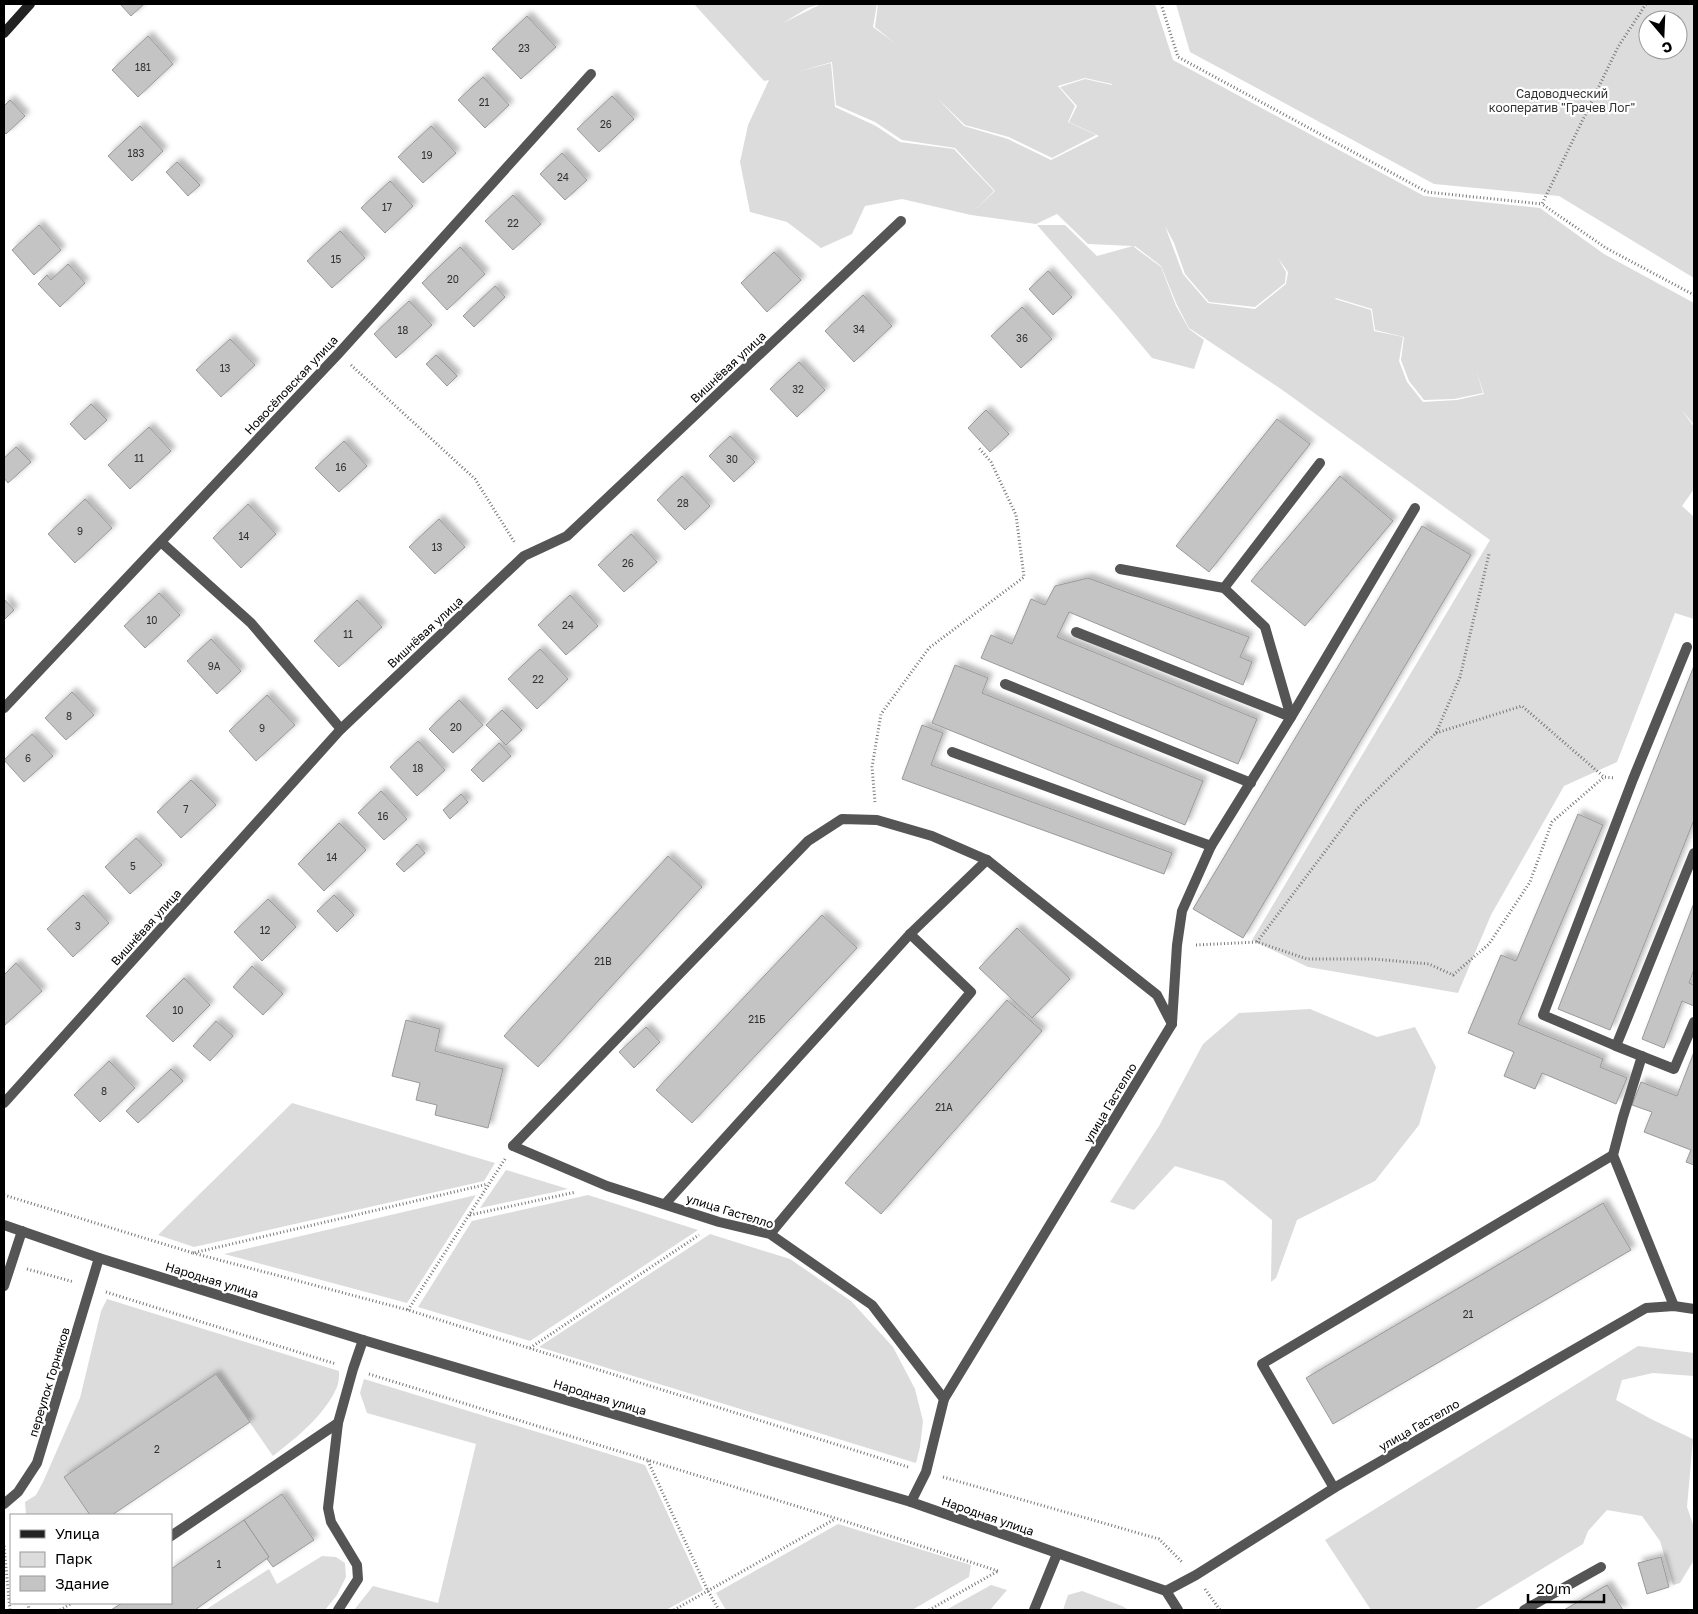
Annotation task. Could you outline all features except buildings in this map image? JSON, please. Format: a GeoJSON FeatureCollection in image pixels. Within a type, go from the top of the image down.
{"type":"FeatureCollection","features":[{"type":"Feature","properties":{"kind":"street"},"geometry":{"type":"LineString","coordinates":[[4,32],[30,4]]}},
{"type":"Feature","properties":{"kind":"street","name":"Новосёловская улица"},"geometry":{"type":"LineString","coordinates":[[4,708],[339,353],[591,74]]}},
{"type":"Feature","properties":{"kind":"street","name":"Вишнёвая улица"},"geometry":{"type":"LineString","coordinates":[[4,1103],[341,729],[524,556],[567,536],[901,221]]}},
{"type":"Feature","properties":{"kind":"street"},"geometry":{"type":"LineString","coordinates":[[1224,588],[1320,463]]}},
{"type":"Feature","properties":{"kind":"street"},"geometry":{"type":"LineString","coordinates":[[1172,1024],[1177,945],[1182,911],[1211,846],[1415,508]]}},
{"type":"Feature","properties":{"kind":"street"},"geometry":{"type":"LineString","coordinates":[[161,542],[251,623],[341,729]]}},
{"type":"Feature","properties":{"kind":"street"},"geometry":{"type":"LineString","coordinates":[[1120,569],[1224,588],[1266,627],[1290,717]]}},
{"type":"Feature","properties":{"kind":"street"},"geometry":{"type":"LineString","coordinates":[[1076,632],[1290,717]]}},
{"type":"Feature","properties":{"kind":"street"},"geometry":{"type":"LineString","coordinates":[[1686,647],[1543,1015],[1674,1069],[1694,1022]]}},
{"type":"Feature","properties":{"kind":"street"},"geometry":{"type":"LineString","coordinates":[[1005,684],[1250,783]]}},
{"type":"Feature","properties":{"kind":"street"},"geometry":{"type":"LineString","coordinates":[[952,752],[1211,846]]}},
{"type":"Feature","properties":{"kind":"street"},"geometry":{"type":"LineString","coordinates":[[513,1146],[808,841],[842,819],[877,820],[932,836],[987,860],[1157,995],[1172,1024]]}},
{"type":"Feature","properties":{"kind":"street"},"geometry":{"type":"LineString","coordinates":[[1616,1046],[1694,853]]}},
{"type":"Feature","properties":{"kind":"street"},"geometry":{"type":"LineString","coordinates":[[665,1204],[910,934],[987,860]]}},
{"type":"Feature","properties":{"kind":"street"},"geometry":{"type":"LineString","coordinates":[[770,1234],[970,992],[910,934]]}},
{"type":"Feature","properties":{"kind":"street","name":"улица Гастелло"},"geometry":{"type":"LineString","coordinates":[[911,1502],[926,1472],[944,1399],[1172,1024]]}},
{"type":"Feature","properties":{"kind":"street"},"geometry":{"type":"LineString","coordinates":[[1642,1056],[1622,1116],[1613,1155],[1674,1306]]}},
{"type":"Feature","properties":{"kind":"street","name":"улица Гастелло"},"geometry":{"type":"LineString","coordinates":[[513,1146],[607,1186],[719,1222],[770,1234],[872,1305],[944,1399]]}},
{"type":"Feature","properties":{"kind":"street"},"geometry":{"type":"LineString","coordinates":[[1334,1488],[1262,1364],[1613,1155]]}},
{"type":"Feature","properties":{"kind":"street","name":"Народная улица"},"geometry":{"type":"LineString","coordinates":[[4,1225],[99,1258],[363,1340],[911,1502],[1166,1591]]}},
{"type":"Feature","properties":{"kind":"street"},"geometry":{"type":"LineString","coordinates":[[4,1286],[22,1231]]}},
{"type":"Feature","properties":{"kind":"street","name":"переулок Горняков"},"geometry":{"type":"LineString","coordinates":[[4,1504],[18,1492],[37,1463],[99,1258]]}},
{"type":"Feature","properties":{"kind":"street","name":"улица Гастелло"},"geometry":{"type":"LineString","coordinates":[[1166,1591],[1196,1575],[1334,1488],[1646,1308],[1674,1306],[1694,1309]]}},
{"type":"Feature","properties":{"kind":"street"},"geometry":{"type":"LineString","coordinates":[[338,1610],[358,1579],[357,1565],[331,1522],[328,1508],[338,1423],[363,1340]]}},
{"type":"Feature","properties":{"kind":"street"},"geometry":{"type":"LineString","coordinates":[[172,1535],[338,1423]]}},
{"type":"Feature","properties":{"kind":"street"},"geometry":{"type":"LineString","coordinates":[[1034,1610],[1057,1554]]}},
{"type":"Feature","properties":{"kind":"street"},"geometry":{"type":"LineString","coordinates":[[1524,1610],[1601,1566]]}},
{"type":"Feature","properties":{"kind":"street"},"geometry":{"type":"LineString","coordinates":[[1166,1591],[1178,1610]]}},
{"type":"Feature","properties":{"kind":"path"},"geometry":{"type":"LineString","coordinates":[[1161,4],[1178,57],[1427,192],[1542,204],[1606,248],[1694,295]]}},
{"type":"Feature","properties":{"kind":"path"},"geometry":{"type":"LineString","coordinates":[[1542,204],[1618,47],[1646,4]]}},
{"type":"Feature","properties":{"kind":"path"},"geometry":{"type":"LineString","coordinates":[[339,353],[475,479],[524,556]]}},
{"type":"Feature","properties":{"kind":"path"},"geometry":{"type":"LineString","coordinates":[[877,820],[872,767],[881,714],[929,648],[1024,577],[1016,515],[991,462],[979,448]]}},
{"type":"Feature","properties":{"kind":"path"},"geometry":{"type":"LineString","coordinates":[[1257,942],[1357,809],[1436,733],[1460,677],[1489,554]]}},
{"type":"Feature","properties":{"kind":"path"},"geometry":{"type":"LineString","coordinates":[[1436,733],[1522,706],[1604,777],[1633,780]]}},
{"type":"Feature","properties":{"kind":"path"},"geometry":{"type":"LineString","coordinates":[[1177,945],[1257,942],[1307,959],[1374,959],[1429,964],[1453,975],[1489,944],[1530,882],[1552,822],[1604,777]]}},
{"type":"Feature","properties":{"kind":"path"},"geometry":{"type":"LineString","coordinates":[[408,1310],[513,1146]]}},
{"type":"Feature","properties":{"kind":"path"},"geometry":{"type":"LineString","coordinates":[[193,1253],[488,1184]]}},
{"type":"Feature","properties":{"kind":"path"},"geometry":{"type":"LineString","coordinates":[[469,1215],[607,1186]]}},
{"type":"Feature","properties":{"kind":"path"},"geometry":{"type":"LineString","coordinates":[[4,1195],[193,1253],[408,1310],[926,1472],[1159,1539],[1196,1575],[1220,1610]]}},
{"type":"Feature","properties":{"kind":"path"},"geometry":{"type":"LineString","coordinates":[[529,1348],[719,1222]]}},
{"type":"Feature","properties":{"kind":"path"},"geometry":{"type":"LineString","coordinates":[[10,1265],[90,1286],[835,1518],[998,1571],[929,1610]]}},
{"type":"Feature","properties":{"kind":"path"},"geometry":{"type":"LineString","coordinates":[[648,1460],[708,1591],[719,1610]]}},
{"type":"Feature","properties":{"kind":"path"},"geometry":{"type":"LineString","coordinates":[[674,1610],[835,1518]]}},
{"type":"Feature","properties":{"kind":"path"},"geometry":{"type":"LineString","coordinates":[[4,1546],[10,1610]]}},
{"type":"Feature","properties":{"kind":"green space"},"geometry":{"type":"Polygon","coordinates":[[[694,4],[820,4],[808,8],[783,23],[821,4],[877,4],[873,27],[895,43],[875,27],[878,4],[1155,4],[1173,60],[1424,196],[1540,208],[1604,254],[1694,303],[1694,425],[1681,409],[1694,427],[1694,489],[1682,506],[1694,517],[1694,619],[1675,613],[1617,762],[1564,786],[1491,915],[1458,993],[1308,967],[1252,940],[1490,540],[1281,389],[1189,328],[1161,266],[1135,246],[1161,267],[1176,306],[1189,329],[1204,340],[1194,369],[1152,358],[1037,225],[1065,225],[1097,256],[1133,246],[1088,244],[1057,214],[1036,224],[971,215],[902,199],[865,206],[852,234],[821,248],[787,222],[750,212],[740,162],[748,125],[769,80],[764,81],[694,4]],[[832,62],[797,72],[831,63],[835,107],[876,126],[900,142],[954,149],[994,191],[977,208],[995,191],[955,148],[902,140],[875,122],[836,105],[832,62]],[[1085,78],[1058,86],[1075,106],[1068,122],[1096,135],[1052,158],[1009,137],[965,125],[937,98],[964,126],[1008,139],[1051,160],[1099,136],[1069,122],[1077,106],[1060,87],[1085,79],[1112,84],[1085,78]],[[1165,226],[1183,274],[1208,303],[1255,309],[1286,284],[1288,272],[1278,258],[1286,272],[1285,283],[1255,307],[1209,302],[1185,274],[1174,243],[1165,226]],[[1335,299],[1371,310],[1374,331],[1403,337],[1399,361],[1407,382],[1423,402],[1457,400],[1484,394],[1476,370],[1483,393],[1454,399],[1424,400],[1409,381],[1401,360],[1404,337],[1375,330],[1372,309],[1335,299]]]}},
{"type":"Feature","properties":{"kind":"green space","name":"Cадоводческий кооператив \"Грачев Лог\""},"geometry":{"type":"Polygon","coordinates":[[[1176,4],[1694,4],[1694,278],[1559,196],[1434,184],[1190,52],[1176,4]]]}},
{"type":"Feature","properties":{"kind":"green space"},"geometry":{"type":"Polygon","coordinates":[[[1310,1009],[1377,1037],[1415,1027],[1436,1067],[1419,1125],[1375,1181],[1297,1220],[1276,1278],[1271,1282],[1272,1220],[1224,1181],[1175,1166],[1134,1210],[1110,1202],[1159,1126],[1203,1044],[1239,1013],[1310,1009]]]}},
{"type":"Feature","properties":{"kind":"green space"},"geometry":{"type":"Polygon","coordinates":[[[292,1103],[495,1163],[484,1181],[194,1247],[158,1235],[292,1103]]]}},
{"type":"Feature","properties":{"kind":"green space"},"geometry":{"type":"Polygon","coordinates":[[[506,1170],[568,1189],[480,1208],[506,1170]]]}},
{"type":"Feature","properties":{"kind":"green space"},"geometry":{"type":"Polygon","coordinates":[[[476,1195],[407,1303],[224,1254],[476,1195]]]}},
{"type":"Feature","properties":{"kind":"green space"},"geometry":{"type":"Polygon","coordinates":[[[588,1195],[698,1230],[530,1341],[418,1307],[472,1221],[588,1195]]]}},
{"type":"Feature","properties":{"kind":"green space"},"geometry":{"type":"Polygon","coordinates":[[[710,1234],[790,1259],[851,1301],[893,1347],[915,1389],[923,1421],[916,1463],[539,1347],[710,1234]]]}},
{"type":"Feature","properties":{"kind":"green space"},"geometry":{"type":"Polygon","coordinates":[[[107,1299],[339,1371],[339,1381],[332,1397],[318,1416],[273,1456],[216,1374],[64,1477],[89,1514],[26,1514],[25,1502],[36,1495],[43,1482],[80,1398],[101,1311],[107,1299]]]}},
{"type":"Feature","properties":{"kind":"green space"},"geometry":{"type":"Polygon","coordinates":[[[1638,1346],[1694,1353],[1694,1376],[1653,1373],[1622,1380],[1616,1400],[1693,1439],[1687,1507],[1694,1527],[1694,1560],[1680,1583],[1673,1585],[1660,1541],[1642,1516],[1607,1510],[1588,1531],[1583,1544],[1474,1610],[1371,1610],[1325,1540],[1638,1346]]]}},
{"type":"Feature","properties":{"kind":"green space"},"geometry":{"type":"Polygon","coordinates":[[[364,1379],[645,1465],[703,1590],[666,1610],[354,1610],[373,1586],[438,1603],[476,1444],[367,1413],[360,1393],[364,1379]]]}},
{"type":"Feature","properties":{"kind":"green space"},"geometry":{"type":"Polygon","coordinates":[[[838,1524],[971,1565],[969,1577],[912,1610],[726,1610],[716,1593],[838,1524]]]}},
{"type":"Feature","properties":{"kind":"green space"},"geometry":{"type":"Polygon","coordinates":[[[322,1556],[336,1557],[345,1563],[346,1577],[337,1595],[325,1610],[205,1610],[269,1569],[277,1584],[322,1556]]]}},
{"type":"Feature","properties":{"kind":"green space"},"geometry":{"type":"Polygon","coordinates":[[[991,1585],[1007,1590],[990,1610],[946,1610],[991,1585]]]}},
{"type":"Feature","properties":{"kind":"green space"},"geometry":{"type":"Polygon","coordinates":[[[1082,1591],[1129,1610],[1063,1610],[1068,1595],[1082,1591]]]}}]}
